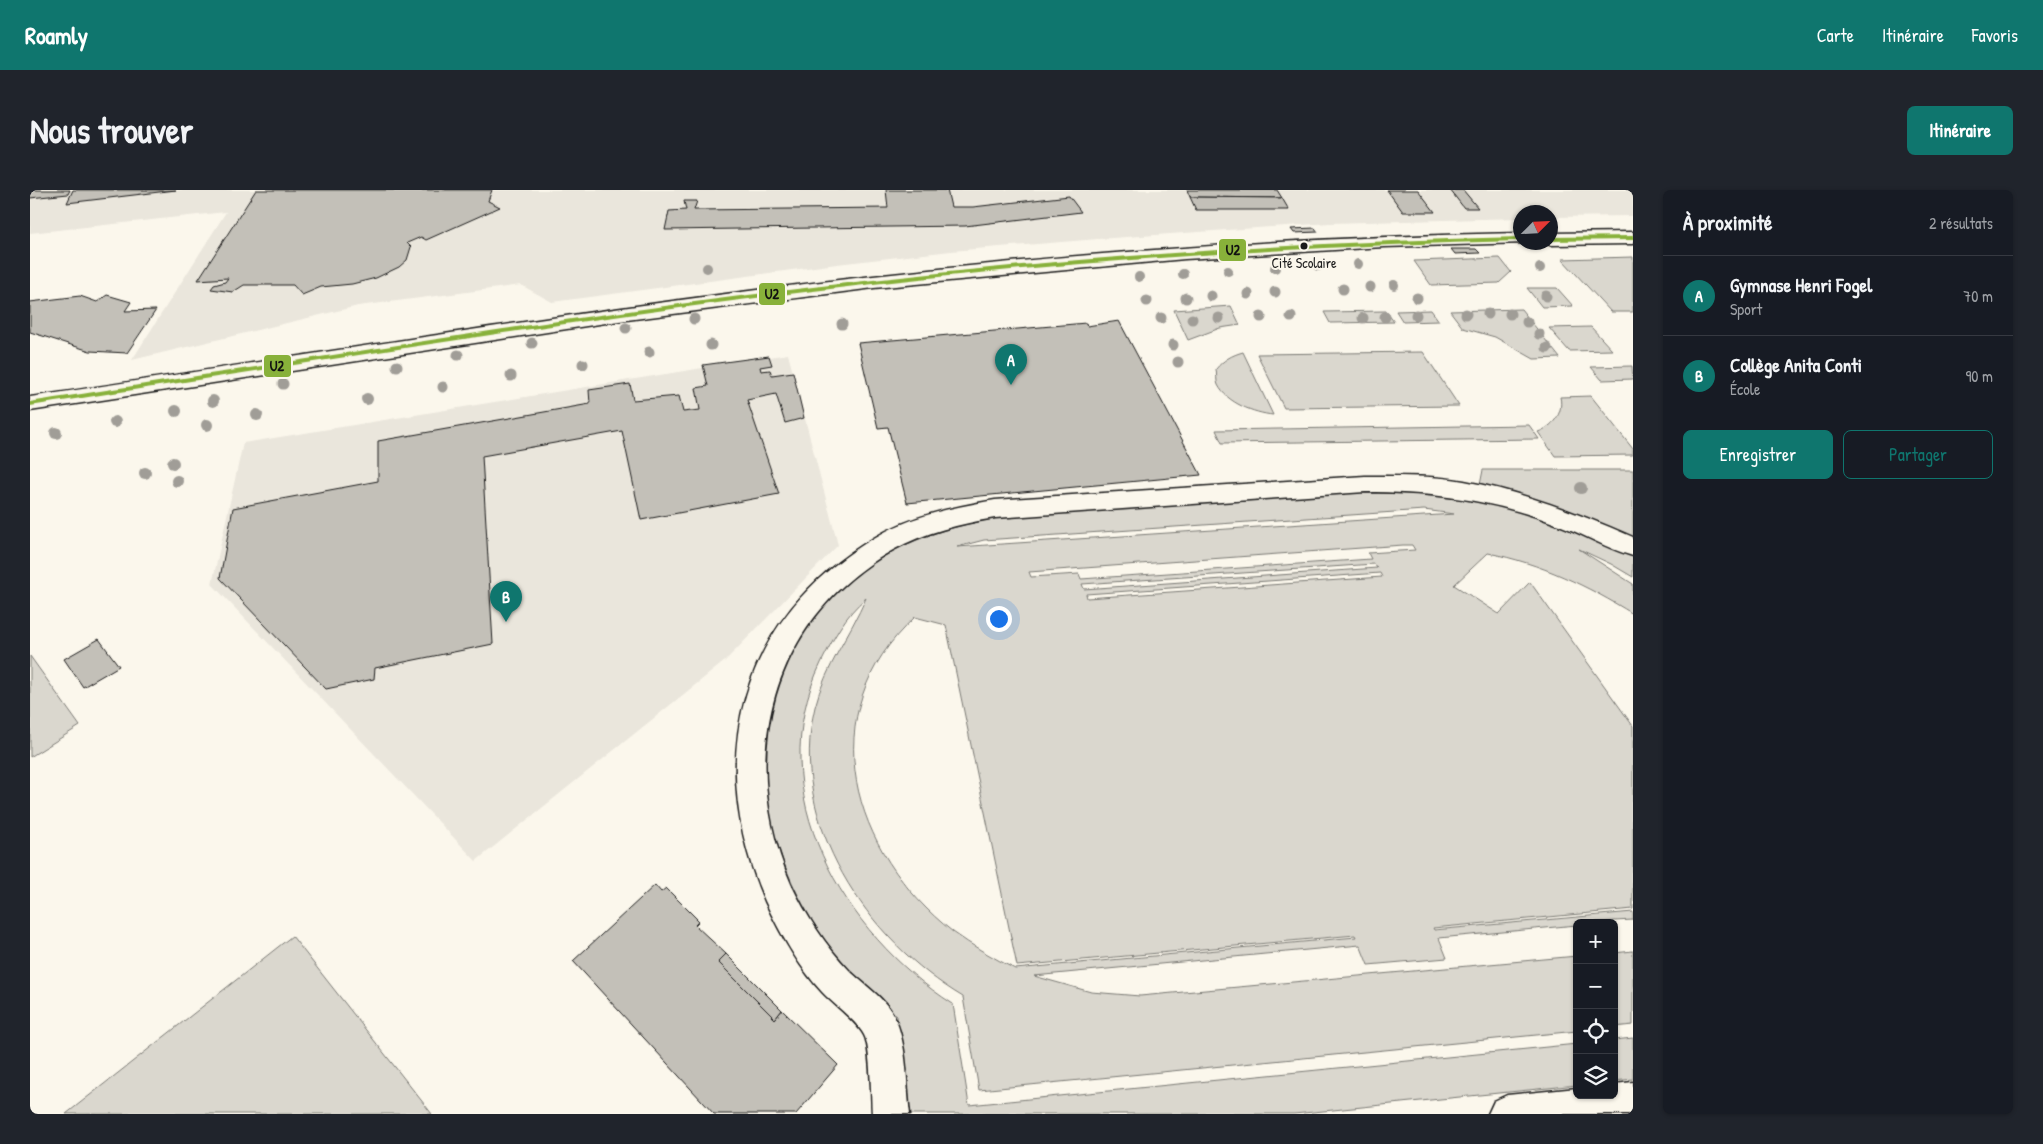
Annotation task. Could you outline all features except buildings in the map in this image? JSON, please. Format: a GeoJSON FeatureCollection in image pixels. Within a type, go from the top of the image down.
{"type":"FeatureCollection","features":[{"type":"Feature","properties":{"kind":"street"},"geometry":{"type":"LineString","coordinates":[[1558,239],[1633,238]]}},
{"type":"Feature","properties":{"kind":"street"},"geometry":{"type":"LineString","coordinates":[[30,404],[619,315],[874,282],[1185,253],[1384,241],[1513,239]]}},
{"type":"Feature","properties":{"kind":"street"},"geometry":{"type":"LineString","coordinates":[[891,1114],[880,1026],[830,975],[792,919],[766,862],[757,834],[749,778],[750,751],[757,701],[774,656],[798,616],[813,598],[846,568],[884,543],[912,530],[949,518],[995,508],[1388,483],[1454,488],[1515,501],[1569,519],[1633,547]]}},
{"type":"Feature","properties":{"kind":"street"},"geometry":{"type":"LineString","coordinates":[[1507,1114],[1633,1101]]}},
{"type":"Feature","properties":{"kind":"shaded area"},"geometry":{"type":"Polygon","coordinates":[[[30,190],[1633,190],[1633,216],[1558,217],[1558,205],[1513,205],[1513,218],[1330,223],[951,251],[837,264],[552,302],[521,285],[358,306],[132,360],[226,212],[30,233],[30,190]]]}},
{"type":"Feature","properties":{"kind":"shaded area"},"geometry":{"type":"Polygon","coordinates":[[[1633,257],[1633,312],[1611,312],[1562,259],[1633,257]]]}},
{"type":"Feature","properties":{"kind":"shaded area"},"geometry":{"type":"Polygon","coordinates":[[[1500,258],[1511,272],[1499,283],[1431,285],[1414,261],[1500,258]]]}},
{"type":"Feature","properties":{"kind":"shaded area"},"geometry":{"type":"Polygon","coordinates":[[[1527,288],[1557,288],[1573,306],[1542,307],[1527,288]]]}},
{"type":"Feature","properties":{"kind":"shaded area"},"geometry":{"type":"Polygon","coordinates":[[[1231,306],[1240,325],[1220,328],[1188,340],[1174,310],[1231,306]]]}},
{"type":"Feature","properties":{"kind":"shaded area"},"geometry":{"type":"Polygon","coordinates":[[[1521,309],[1560,358],[1534,359],[1495,337],[1463,328],[1450,311],[1521,309]]]}},
{"type":"Feature","properties":{"kind":"shaded area"},"geometry":{"type":"Polygon","coordinates":[[[1431,310],[1439,321],[1403,322],[1396,311],[1431,310]]]}},
{"type":"Feature","properties":{"kind":"shaded area"},"geometry":{"type":"Polygon","coordinates":[[[1386,311],[1394,322],[1330,323],[1324,312],[1386,311]]]}},
{"type":"Feature","properties":{"kind":"shaded area"},"geometry":{"type":"Polygon","coordinates":[[[1591,327],[1612,350],[1569,351],[1549,328],[1591,327]]]}},
{"type":"Feature","properties":{"kind":"shaded area"},"geometry":{"type":"Polygon","coordinates":[[[1243,352],[1273,415],[1258,412],[1234,402],[1218,385],[1216,369],[1228,358],[1243,352]]]}},
{"type":"Feature","properties":{"kind":"shaded area"},"geometry":{"type":"Polygon","coordinates":[[[1423,352],[1459,406],[1284,408],[1257,354],[1423,352]]]}},
{"type":"Feature","properties":{"kind":"shaded area"},"geometry":{"type":"Polygon","coordinates":[[[788,354],[838,545],[725,661],[476,861],[212,584],[243,443],[788,354]]]}},
{"type":"Feature","properties":{"kind":"shaded area"},"geometry":{"type":"Polygon","coordinates":[[[1632,366],[1633,379],[1602,380],[1591,367],[1632,366]]]}},
{"type":"Feature","properties":{"kind":"shaded area"},"geometry":{"type":"Polygon","coordinates":[[[1591,396],[1633,449],[1633,455],[1555,456],[1538,432],[1548,427],[1556,419],[1560,409],[1560,397],[1591,396]]]}},
{"type":"Feature","properties":{"kind":"shaded area"},"geometry":{"type":"Polygon","coordinates":[[[1529,425],[1539,439],[1222,443],[1216,430],[1529,425]]]}},
{"type":"Feature","properties":{"kind":"shaded area"},"geometry":{"type":"Polygon","coordinates":[[[1483,470],[1633,470],[1633,538],[1558,508],[1480,485],[1483,470]]]}},
{"type":"Feature","properties":{"kind":"shaded area"},"geometry":{"type":"Polygon","coordinates":[[[1369,492],[1403,492],[1472,500],[1505,507],[1571,528],[1633,556],[1633,577],[1579,549],[1633,584],[1633,614],[1599,594],[1545,569],[1488,553],[1454,585],[1499,614],[1530,582],[1633,726],[1633,909],[1433,928],[1434,930],[1633,912],[1633,920],[1573,919],[1573,925],[1439,938],[1447,958],[1368,965],[1360,945],[1034,976],[1091,992],[1140,996],[1573,956],[1573,1031],[979,1090],[963,997],[928,973],[895,944],[867,911],[842,874],[824,834],[813,793],[809,750],[819,692],[866,598],[852,612],[830,645],[821,663],[804,712],[800,760],[807,809],[822,855],[847,899],[877,939],[913,974],[953,1004],[969,1105],[1573,1044],[1573,1085],[1294,1114],[910,1114],[897,1016],[867,991],[817,929],[798,895],[783,861],[772,826],[765,790],[765,744],[777,686],[787,660],[808,626],[851,579],[876,561],[929,535],[958,526],[1021,515],[1369,492]],[[1424,510],[984,540],[957,547],[1454,514],[1424,510]],[[1412,545],[1029,572],[1031,577],[1079,574],[1081,579],[1371,559],[1368,553],[1415,550],[1412,545]],[[1374,564],[1082,584],[1084,589],[1377,568],[1374,564]],[[1380,573],[1086,594],[1087,598],[1382,577],[1380,573]],[[915,617],[882,655],[862,695],[854,738],[856,780],[868,822],[889,863],[918,899],[953,932],[975,947],[1015,969],[1356,937],[1355,935],[1017,966],[946,625],[915,617]]]}},
{"type":"Feature","properties":{"kind":"shaded area"},"geometry":{"type":"Polygon","coordinates":[[[30,656],[80,726],[30,757],[30,656]]]}},
{"type":"Feature","properties":{"kind":"shaded area"},"geometry":{"type":"Polygon","coordinates":[[[292,936],[432,1114],[66,1114],[292,936]]]}},
{"type":"Feature","properties":{"kind":"shaded area"},"geometry":{"type":"Polygon","coordinates":[[[1633,951],[1633,1025],[1618,1027],[1618,964],[1618,953],[1633,951]]]}},
{"type":"Feature","properties":{"kind":"shaded area"},"geometry":{"type":"Polygon","coordinates":[[[1633,1038],[1633,1079],[1618,1081],[1618,1040],[1633,1038]]]}},
{"type":"Feature","properties":{"kind":"transit line","name":"U2"},"geometry":{"type":"LineString","coordinates":[[1558,239],[1633,238]]}},
{"type":"Feature","properties":{"kind":"transit line","name":"U2"},"geometry":{"type":"LineString","coordinates":[[30,404],[451,339],[873,282],[954,273],[1196,253],[1358,244],[1513,239]]}},
{"type":"Feature","properties":{"kind":"place","name":"Cité Scolaire"},"geometry":{"type":"Point","coordinates":[1304,246]}},
{"type":"Feature","properties":{"kind":"place","name":"Gymnase Henri Fogel"},"geometry":{"type":"Point","coordinates":[1011,385]}},
{"type":"Feature","properties":{"kind":"place","name":"Collège Anita Conti"},"geometry":{"type":"Point","coordinates":[506,622]}}]}
